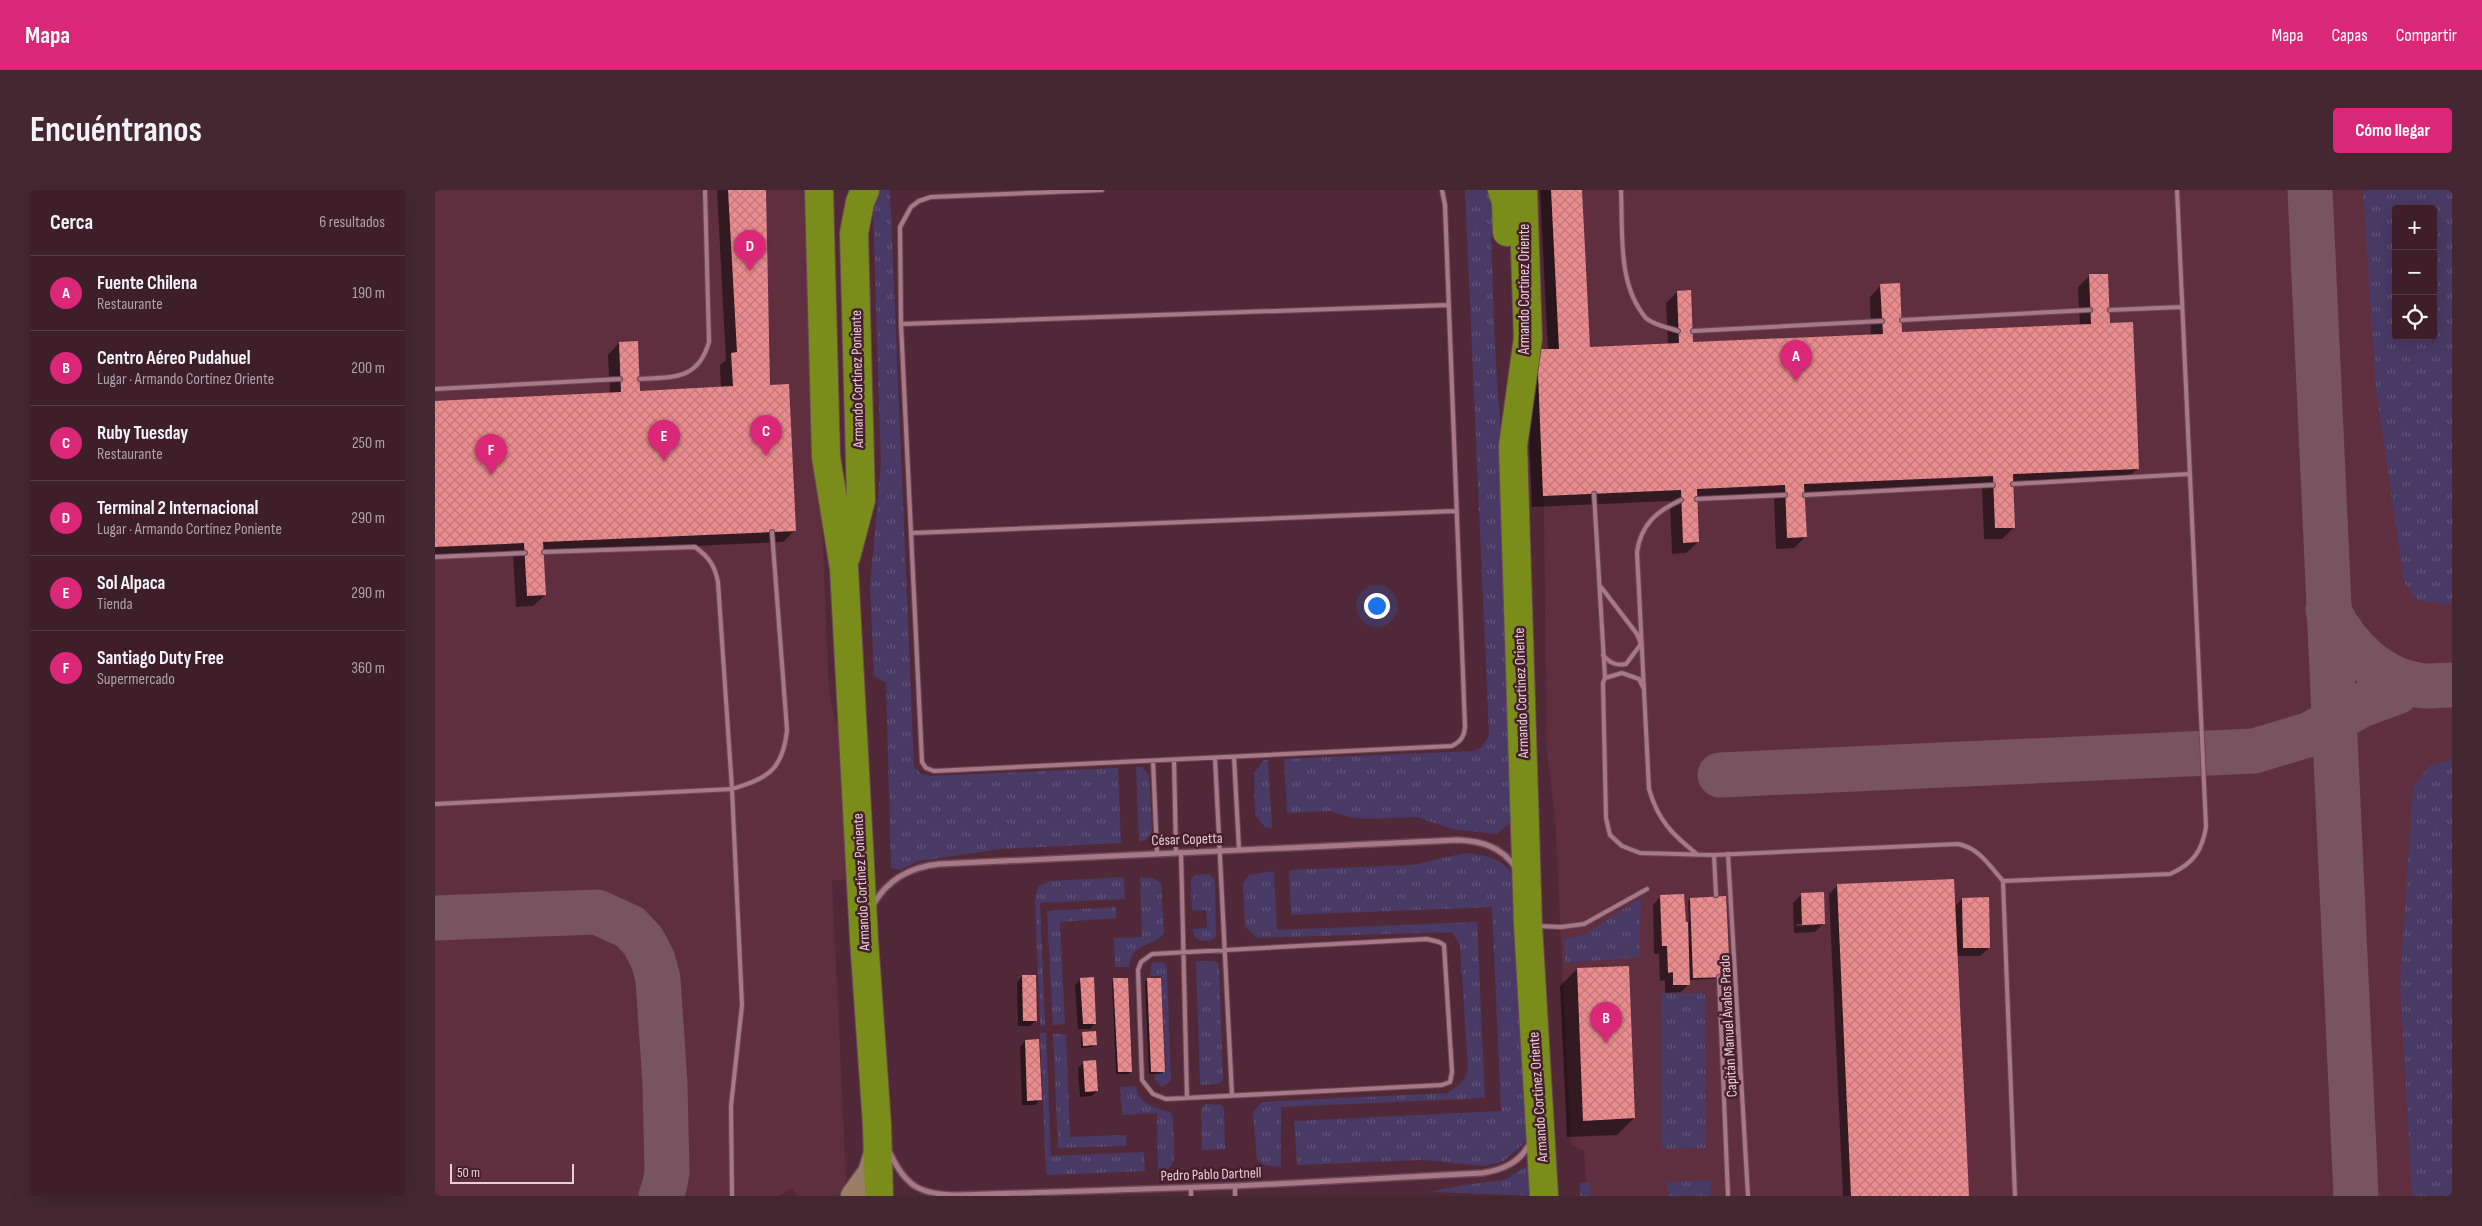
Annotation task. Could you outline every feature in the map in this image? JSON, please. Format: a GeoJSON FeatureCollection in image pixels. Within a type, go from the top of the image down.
{"type":"FeatureCollection","features":[{"type":"Feature","properties":{"kind":"highway","name":"Armando Cortínez Poniente"},"geometry":{"type":"LineString","coordinates":[[819,190],[826,456],[844,568],[881,1140],[879,1196]]}},
{"type":"Feature","properties":{"kind":"highway","name":"Armando Cortínez Poniente"},"geometry":{"type":"LineString","coordinates":[[844,568],[861,500],[854,233],[860,202],[865,190]]}},
{"type":"Feature","properties":{"kind":"highway"},"geometry":{"type":"LineString","coordinates":[[1502,190],[1506,202],[1513,446]]}},
{"type":"Feature","properties":{"kind":"highway","name":"Armando Cortínez Oriente"},"geometry":{"type":"LineString","coordinates":[[1523,190],[1527,338],[1513,446],[1527,925],[1544,1196]]}},
{"type":"Feature","properties":{"kind":"street","name":"César Copetta"},"geometry":{"type":"LineString","coordinates":[[868,921],[890,883],[901,875],[925,865],[1157,852],[1458,840],[1478,842],[1494,848],[1512,862],[1521,877],[1526,894]]}},
{"type":"Feature","properties":{"kind":"street","name":"Pedro Pablo Dartnell"},"geometry":{"type":"LineString","coordinates":[[881,1140],[896,1168],[909,1183],[929,1193],[942,1195],[1235,1186],[1495,1171],[1515,1162],[1528,1148],[1537,1122],[1539,1103]]}},
{"type":"Feature","properties":{"kind":"street"},"geometry":{"type":"LineString","coordinates":[[854,1196],[871,1173],[881,1140]]}},
{"type":"Feature","properties":{"kind":"lane"},"geometry":{"type":"LineString","coordinates":[[640,379],[679,376],[689,372],[699,364],[706,353],[709,342],[705,190]]}},
{"type":"Feature","properties":{"kind":"lane"},"geometry":{"type":"LineString","coordinates":[[1102,190],[943,196],[919,200],[905,216],[900,227],[901,324],[913,533],[922,762],[926,768],[934,771],[1452,746],[1458,743],[1464,736],[1465,727],[1445,195],[1442,190]]}},
{"type":"Feature","properties":{"kind":"lane"},"geometry":{"type":"LineString","coordinates":[[1621,190],[1625,270],[1629,290],[1647,319],[1679,332]]}},
{"type":"Feature","properties":{"kind":"lane"},"geometry":{"type":"LineString","coordinates":[[2003,881],[2170,874],[2184,868],[2196,858],[2204,842],[2206,827],[2177,190]]}},
{"type":"Feature","properties":{"kind":"lane"},"geometry":{"type":"LineString","coordinates":[[901,324],[1448,305]]}},
{"type":"Feature","properties":{"kind":"lane"},"geometry":{"type":"LineString","coordinates":[[2109,310],[2182,307]]}},
{"type":"Feature","properties":{"kind":"lane"},"geometry":{"type":"LineString","coordinates":[[1901,320],[2090,310]]}},
{"type":"Feature","properties":{"kind":"lane"},"geometry":{"type":"LineString","coordinates":[[1693,331],[1882,321]]}},
{"type":"Feature","properties":{"kind":"lane"},"geometry":{"type":"LineString","coordinates":[[435,389],[620,379]]}},
{"type":"Feature","properties":{"kind":"lane"},"geometry":{"type":"LineString","coordinates":[[2013,484],[2189,474]]}},
{"type":"Feature","properties":{"kind":"lane"},"geometry":{"type":"LineString","coordinates":[[1805,495],[1993,485]]}},
{"type":"Feature","properties":{"kind":"lane"},"geometry":{"type":"LineString","coordinates":[[1594,494],[1605,678],[1602,688],[1606,818],[1610,835],[1622,846],[1640,853],[1714,855],[1958,844],[1970,846],[1979,853],[2003,881],[2015,1196]]}},
{"type":"Feature","properties":{"kind":"lane"},"geometry":{"type":"LineString","coordinates":[[1697,499],[1785,495]]}},
{"type":"Feature","properties":{"kind":"lane"},"geometry":{"type":"LineString","coordinates":[[1681,500],[1656,513],[1641,531],[1638,541],[1641,644],[1649,789],[1653,803],[1668,829],[1698,855]]}},
{"type":"Feature","properties":{"kind":"lane"},"geometry":{"type":"LineString","coordinates":[[913,533],[1456,511]]}},
{"type":"Feature","properties":{"kind":"lane"},"geometry":{"type":"LineString","coordinates":[[435,804],[733,789],[760,780],[773,770],[785,747],[787,730],[773,532]]}},
{"type":"Feature","properties":{"kind":"lane"},"geometry":{"type":"LineString","coordinates":[[544,552],[695,547],[711,561],[718,582],[733,789],[742,1005],[731,1106],[732,1196]]}},
{"type":"Feature","properties":{"kind":"lane"},"geometry":{"type":"LineString","coordinates":[[435,557],[525,553]]}},
{"type":"Feature","properties":{"kind":"lane"},"geometry":{"type":"LineString","coordinates":[[1600,587],[1637,634],[1641,644]]}},
{"type":"Feature","properties":{"kind":"lane"},"geometry":{"type":"LineString","coordinates":[[1603,655],[1609,662],[1619,666],[1627,664],[1641,644]]}},
{"type":"Feature","properties":{"kind":"lane"},"geometry":{"type":"LineString","coordinates":[[1605,678],[1612,674],[1630,674],[1639,679],[1644,689]]}},
{"type":"Feature","properties":{"kind":"lane"},"geometry":{"type":"LineString","coordinates":[[1235,757],[1239,849]]}},
{"type":"Feature","properties":{"kind":"lane"},"geometry":{"type":"LineString","coordinates":[[1215,758],[1232,1095]]}},
{"type":"Feature","properties":{"kind":"lane"},"geometry":{"type":"LineString","coordinates":[[1174,760],[1187,1098]]}},
{"type":"Feature","properties":{"kind":"lane"},"geometry":{"type":"LineString","coordinates":[[1153,761],[1157,852]]}},
{"type":"Feature","properties":{"kind":"lane","name":"Capitán Manuel Ávalos Prado"},"geometry":{"type":"LineString","coordinates":[[1728,854],[1748,1196]]}},
{"type":"Feature","properties":{"kind":"lane"},"geometry":{"type":"LineString","coordinates":[[1714,855],[1716,895]]}},
{"type":"Feature","properties":{"kind":"lane"},"geometry":{"type":"LineString","coordinates":[[1527,925],[1561,927],[1584,924],[1647,889]]}},
{"type":"Feature","properties":{"kind":"lane"},"geometry":{"type":"LineString","coordinates":[[1427,939],[1439,942],[1444,945],[1452,1072],[1450,1082],[1443,1085],[1158,1098],[1147,1089],[1142,1080],[1138,970],[1141,962],[1152,954],[1224,950],[1400,940],[1427,939]]}},
{"type":"Feature","properties":{"kind":"lane","name":"Capitán Manuel Ávalos Prado"},"geometry":{"type":"LineString","coordinates":[[1719,977],[1728,1196]]}},
{"type":"Feature","properties":{"kind":"lane"},"geometry":{"type":"LineString","coordinates":[[1738,1027],[1723,1048],[1741,1076]]}},
{"type":"Feature","properties":{"kind":"lane"},"geometry":{"type":"LineString","coordinates":[[1235,1186],[1235,1196]]}},
{"type":"Feature","properties":{"kind":"lane"},"geometry":{"type":"LineString","coordinates":[[1191,1188],[1191,1196]]}},
{"type":"Feature","properties":{"kind":"shaded area"},"geometry":{"type":"Polygon","coordinates":[[[435,190],[807,190],[829,688],[833,712],[849,760],[850,880],[832,880],[846,1179],[842,1190],[836,1196],[797,1196],[792,1188],[779,1196],[435,1196],[435,190]]]}},
{"type":"Feature","properties":{"kind":"shaded area"},"geometry":{"type":"Polygon","coordinates":[[[1551,190],[2452,190],[2452,1196],[1588,1196],[1584,1151],[1571,1144],[1555,816],[1547,753],[1544,510],[1537,349],[1559,348],[1551,190]]]}},
{"type":"Feature","properties":{"kind":"green space"},"geometry":{"type":"Polygon","coordinates":[[[876,190],[890,190],[914,767],[921,774],[930,776],[1118,768],[1121,843],[1002,849],[918,861],[900,870],[891,868],[886,683],[874,676],[870,586],[881,464],[873,211],[876,190]]]}},
{"type":"Feature","properties":{"kind":"green space"},"geometry":{"type":"Polygon","coordinates":[[[1465,190],[1494,190],[1494,223],[1491,238],[1495,347],[1506,509],[1512,822],[1496,834],[1452,829],[1417,817],[1366,819],[1348,817],[1331,811],[1287,813],[1284,759],[1473,751],[1482,747],[1489,735],[1465,190]]]}},
{"type":"Feature","properties":{"kind":"green space"},"geometry":{"type":"Polygon","coordinates":[[[2363,190],[2452,190],[2452,605],[2419,601],[2404,582],[2376,389],[2363,190]]]}},
{"type":"Feature","properties":{"kind":"green space"},"geometry":{"type":"Polygon","coordinates":[[[1264,760],[1268,760],[1272,828],[1265,827],[1255,815],[1254,773],[1264,760]]]}},
{"type":"Feature","properties":{"kind":"green space"},"geometry":{"type":"Polygon","coordinates":[[[2452,760],[2452,1196],[2412,1196],[2400,984],[2413,787],[2429,766],[2452,760]]]}},
{"type":"Feature","properties":{"kind":"green space"},"geometry":{"type":"Polygon","coordinates":[[[1136,767],[1142,767],[1149,775],[1152,831],[1146,840],[1139,842],[1136,767]]]}},
{"type":"Feature","properties":{"kind":"green space"},"geometry":{"type":"Polygon","coordinates":[[[1465,853],[1492,858],[1504,865],[1514,875],[1529,1131],[1525,1142],[1504,1161],[1484,1166],[1423,1160],[1297,1165],[1294,1121],[1501,1111],[1492,907],[1291,915],[1289,870],[1412,865],[1465,853]]]}},
{"type":"Feature","properties":{"kind":"green space"},"geometry":{"type":"Polygon","coordinates":[[[1274,871],[1277,930],[1477,922],[1485,1098],[1281,1107],[1281,1167],[1264,1165],[1257,1160],[1253,1112],[1262,1102],[1448,1093],[1464,1080],[1468,1070],[1460,945],[1452,932],[1257,938],[1245,926],[1243,883],[1249,875],[1274,871]]]}},
{"type":"Feature","properties":{"kind":"green space"},"geometry":{"type":"Polygon","coordinates":[[[1209,874],[1215,880],[1216,936],[1210,941],[1198,940],[1194,936],[1193,929],[1207,928],[1206,910],[1192,910],[1191,879],[1196,875],[1209,874]]]}},
{"type":"Feature","properties":{"kind":"green space"},"geometry":{"type":"Polygon","coordinates":[[[1124,877],[1125,899],[1040,903],[1045,1026],[1040,1026],[1035,898],[1039,886],[1050,881],[1124,877]]]}},
{"type":"Feature","properties":{"kind":"green space"},"geometry":{"type":"Polygon","coordinates":[[[1140,877],[1153,878],[1161,883],[1164,933],[1160,938],[1139,948],[1131,958],[1129,967],[1115,967],[1114,938],[1142,937],[1140,877]]]}},
{"type":"Feature","properties":{"kind":"green space"},"geometry":{"type":"Polygon","coordinates":[[[1641,898],[1639,957],[1565,963],[1564,939],[1583,935],[1641,898]]]}},
{"type":"Feature","properties":{"kind":"green space"},"geometry":{"type":"Polygon","coordinates":[[[1116,907],[1116,918],[1060,922],[1065,1024],[1053,1025],[1047,911],[1116,907]]]}},
{"type":"Feature","properties":{"kind":"green space"},"geometry":{"type":"Polygon","coordinates":[[[1196,961],[1214,961],[1219,964],[1223,1080],[1219,1084],[1200,1085],[1196,961]]]}},
{"type":"Feature","properties":{"kind":"green space"},"geometry":{"type":"Polygon","coordinates":[[[1161,962],[1165,964],[1167,969],[1171,1081],[1162,1087],[1155,1080],[1155,1073],[1166,1072],[1161,976],[1150,976],[1152,963],[1161,962]]]}},
{"type":"Feature","properties":{"kind":"green space"},"geometry":{"type":"Polygon","coordinates":[[[1661,993],[1705,993],[1706,1148],[1662,1149],[1661,993]]]}},
{"type":"Feature","properties":{"kind":"green space"},"geometry":{"type":"Polygon","coordinates":[[[1040,1033],[1046,1033],[1051,1156],[1144,1152],[1145,1171],[1046,1175],[1040,1033]]]}},
{"type":"Feature","properties":{"kind":"green space"},"geometry":{"type":"Polygon","coordinates":[[[1053,1034],[1066,1034],[1070,1137],[1126,1135],[1127,1146],[1058,1148],[1053,1034]]]}},
{"type":"Feature","properties":{"kind":"green space"},"geometry":{"type":"Polygon","coordinates":[[[1136,1086],[1140,1097],[1144,1101],[1153,1107],[1170,1112],[1173,1118],[1174,1157],[1171,1166],[1165,1170],[1158,1171],[1157,1113],[1122,1115],[1120,1087],[1136,1086]]]}},
{"type":"Feature","properties":{"kind":"green space"},"geometry":{"type":"Polygon","coordinates":[[[1205,1104],[1221,1105],[1224,1109],[1225,1149],[1202,1150],[1201,1109],[1205,1104]]]}},
{"type":"Feature","properties":{"kind":"green space"},"geometry":{"type":"Polygon","coordinates":[[[1529,1165],[1541,1196],[1429,1192],[1504,1180],[1529,1165]]]}},
{"type":"Feature","properties":{"kind":"green space"},"geometry":{"type":"Polygon","coordinates":[[[1711,1180],[1711,1196],[1668,1196],[1667,1182],[1711,1180]]]}},
{"type":"Feature","properties":{"kind":"green space"},"geometry":{"type":"Polygon","coordinates":[[[1580,1183],[1590,1183],[1591,1196],[1580,1196],[1580,1183]]]}},
{"type":"Feature","properties":{"kind":"building"},"geometry":{"type":"Polygon","coordinates":[[[728,190],[766,190],[770,385],[789,384],[796,531],[543,542],[546,595],[527,596],[524,543],[435,547],[435,401],[621,392],[619,342],[638,341],[640,391],[733,386],[731,353],[737,352],[728,190]]]}},
{"type":"Feature","properties":{"kind":"building"},"geometry":{"type":"Polygon","coordinates":[[[1551,190],[1582,190],[1590,347],[1679,343],[1677,291],[1691,290],[1693,342],[1883,334],[1880,284],[1900,283],[1902,332],[2091,324],[2089,274],[2108,274],[2110,323],[2133,322],[2139,469],[2013,474],[2015,528],[1995,528],[1993,476],[1804,484],[1807,537],[1787,538],[1785,485],[1697,489],[1699,542],[1683,543],[1681,490],[1543,496],[1537,349],[1559,349],[1551,190]]]}},
{"type":"Feature","properties":{"kind":"building"},"geometry":{"type":"Polygon","coordinates":[[[1954,879],[1969,1196],[1851,1196],[1837,884],[1954,879]]]}},
{"type":"Feature","properties":{"kind":"building"},"geometry":{"type":"Polygon","coordinates":[[[1824,892],[1825,924],[1802,925],[1801,893],[1824,892]]]}},
{"type":"Feature","properties":{"kind":"building"},"geometry":{"type":"Polygon","coordinates":[[[1684,894],[1686,922],[1688,922],[1690,985],[1673,985],[1673,972],[1668,973],[1667,946],[1662,946],[1660,895],[1684,894]]]}},
{"type":"Feature","properties":{"kind":"building"},"geometry":{"type":"Polygon","coordinates":[[[1726,896],[1730,977],[1693,978],[1690,898],[1726,896]]]}},
{"type":"Feature","properties":{"kind":"building"},"geometry":{"type":"Polygon","coordinates":[[[1989,897],[1990,948],[1963,948],[1962,898],[1989,897]]]}},
{"type":"Feature","properties":{"kind":"building"},"geometry":{"type":"Polygon","coordinates":[[[1629,966],[1635,1118],[1583,1121],[1577,968],[1629,966]]]}},
{"type":"Feature","properties":{"kind":"building"},"geometry":{"type":"Polygon","coordinates":[[[1022,975],[1036,975],[1037,1021],[1023,1021],[1022,975]]]}},
{"type":"Feature","properties":{"kind":"building"},"geometry":{"type":"Polygon","coordinates":[[[1094,977],[1096,1024],[1083,1024],[1080,978],[1094,977]]]}},
{"type":"Feature","properties":{"kind":"building"},"geometry":{"type":"Polygon","coordinates":[[[1113,978],[1128,978],[1132,1072],[1118,1072],[1113,978]]]}},
{"type":"Feature","properties":{"kind":"building"},"geometry":{"type":"Polygon","coordinates":[[[1147,978],[1161,978],[1165,1072],[1151,1072],[1147,978]]]}},
{"type":"Feature","properties":{"kind":"building"},"geometry":{"type":"Polygon","coordinates":[[[1096,1031],[1097,1045],[1083,1046],[1082,1032],[1096,1031]]]}},
{"type":"Feature","properties":{"kind":"building"},"geometry":{"type":"Polygon","coordinates":[[[1039,1039],[1042,1100],[1027,1101],[1025,1040],[1039,1039]]]}},
{"type":"Feature","properties":{"kind":"building"},"geometry":{"type":"Polygon","coordinates":[[[1096,1060],[1098,1091],[1085,1092],[1083,1061],[1096,1060]]]}},
{"type":"Feature","properties":{"kind":"taxiway"},"geometry":{"type":"LineString","coordinates":[[2310,190],[2356,1196]]}},
{"type":"Feature","properties":{"kind":"taxiway"},"geometry":{"type":"LineString","coordinates":[[2328,610],[2355,650],[2380,670],[2394,678],[2409,683],[2425,686],[2452,685]]}},
{"type":"Feature","properties":{"kind":"taxiway"},"geometry":{"type":"LineString","coordinates":[[1720,775],[2254,751],[2311,734],[2359,706],[2397,692]]}},
{"type":"Feature","properties":{"kind":"taxiway"},"geometry":{"type":"LineString","coordinates":[[435,918],[597,912],[630,927],[643,941],[653,960],[658,979],[665,1084],[667,1172],[661,1196]]}},
{"type":"Feature","properties":{"kind":"place","name":"Terminal 2 Internacional"},"geometry":{"type":"Point","coordinates":[750,271]}},
{"type":"Feature","properties":{"kind":"place","name":"Fuente Chilena"},"geometry":{"type":"Point","coordinates":[1796,381]}},
{"type":"Feature","properties":{"kind":"place","name":"Ruby Tuesday"},"geometry":{"type":"Point","coordinates":[766,456]}},
{"type":"Feature","properties":{"kind":"place","name":"Sol Alpaca"},"geometry":{"type":"Point","coordinates":[664,461]}},
{"type":"Feature","properties":{"kind":"place","name":"Santiago Duty Free"},"geometry":{"type":"Point","coordinates":[491,475]}},
{"type":"Feature","properties":{"kind":"place","name":"Centro Aéreo Pudahuel"},"geometry":{"type":"Point","coordinates":[1606,1043]}}]}
